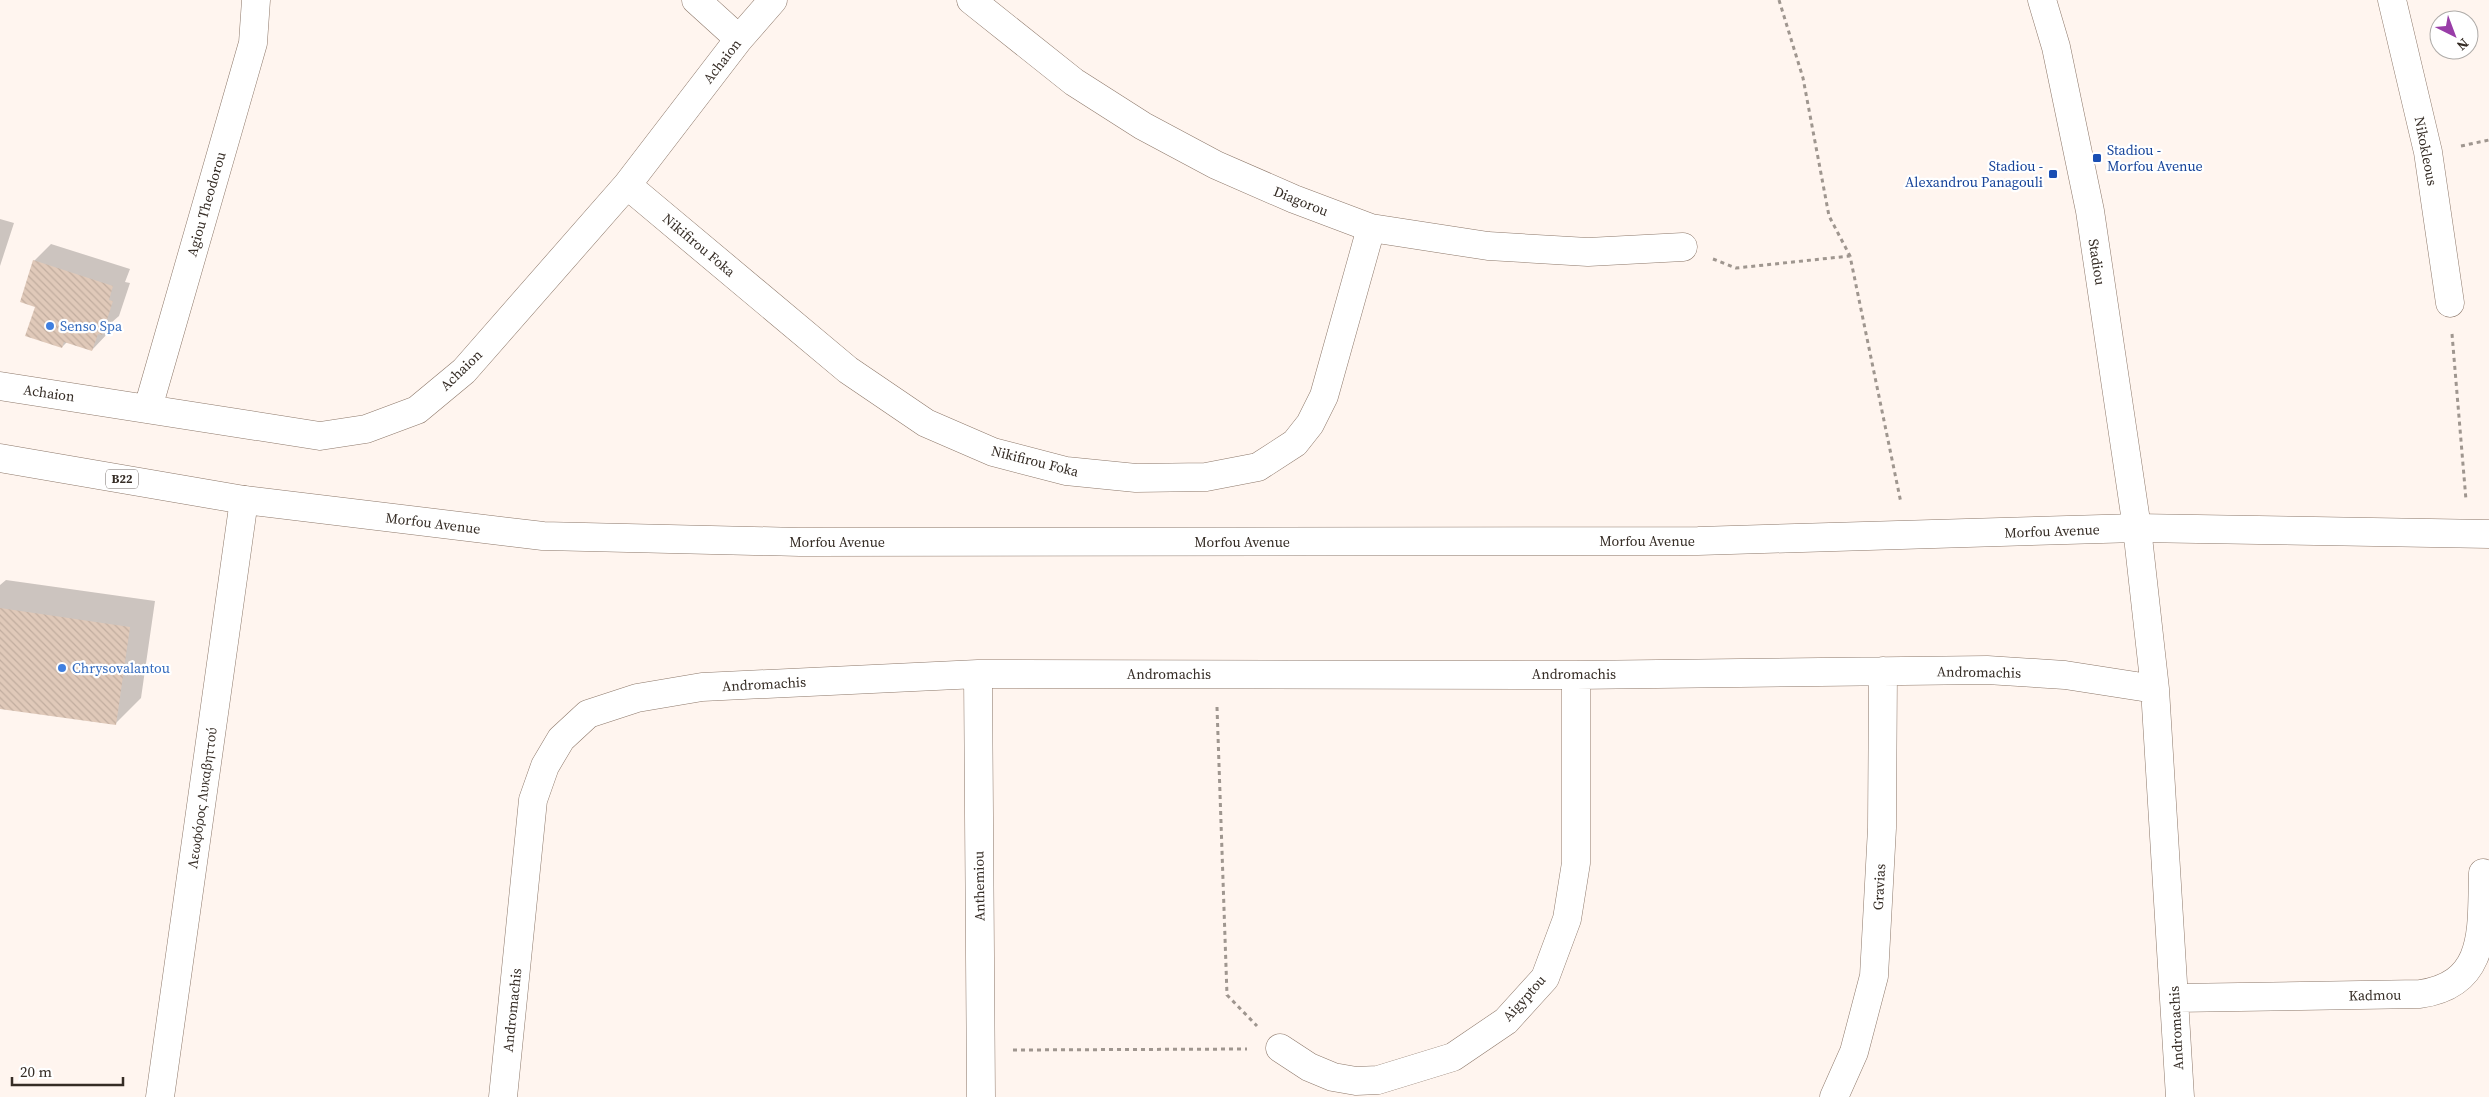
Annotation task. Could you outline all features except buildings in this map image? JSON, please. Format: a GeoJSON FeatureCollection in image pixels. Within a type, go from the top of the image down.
{"type":"FeatureCollection","features":[{"type":"Feature","properties":{"kind":"street","name":"Agiou Theodorou"},"geometry":{"type":"LineString","coordinates":[[148,408],[253,43],[256,0]]}},
{"type":"Feature","properties":{"kind":"street"},"geometry":{"type":"LineString","coordinates":[[696,0],[739,39]]}},
{"type":"Feature","properties":{"kind":"street","name":"Achaion"},"geometry":{"type":"LineString","coordinates":[[0,386],[320,436],[366,430],[417,410],[464,371],[627,185],[739,39],[773,0]]}},
{"type":"Feature","properties":{"kind":"street","name":"Diagorou"},"geometry":{"type":"LineString","coordinates":[[971,0],[1074,82],[1143,126],[1216,165],[1294,199],[1370,228],[1488,246],[1588,252],[1683,247]]}},
{"type":"Feature","properties":{"kind":"street","name":"Stadiou"},"geometry":{"type":"LineString","coordinates":[[2042,0],[2056,47],[2090,211],[2137,528]]}},
{"type":"Feature","properties":{"kind":"street","name":"Nikokleous"},"geometry":{"type":"LineString","coordinates":[[2392,0],[2428,152],[2450,303]]}},
{"type":"Feature","properties":{"kind":"street","name":"Nikifirou Foka"},"geometry":{"type":"LineString","coordinates":[[627,185],[848,370],[926,423],[993,452],[1066,471],[1136,478],[1206,477],[1258,467],[1295,443],[1310,424],[1324,396],[1370,228]]}},
{"type":"Feature","properties":{"kind":"street","name":"Morfou Avenue"},"geometry":{"type":"LineString","coordinates":[[0,458],[244,500],[543,536],[800,542],[1698,541],[2137,528],[2479,533]]}},
{"type":"Feature","properties":{"kind":"street","name":"Λεωφόρος Λυκαβηττού"},"geometry":{"type":"LineString","coordinates":[[160,1097],[244,500]]}},
{"type":"Feature","properties":{"kind":"street","name":"Andromachis"},"geometry":{"type":"LineString","coordinates":[[2137,528],[2154,689],[2180,1097]]}},
{"type":"Feature","properties":{"kind":"street","name":"Andromachis"},"geometry":{"type":"LineString","coordinates":[[503,1097],[533,800],[545,766],[561,738],[588,714],[637,698],[702,687],[978,674],[1576,675],[1987,670],[2065,675],[2154,689]]}},
{"type":"Feature","properties":{"kind":"street","name":"Gravias"},"geometry":{"type":"LineString","coordinates":[[1834,1097],[1854,1052],[1874,976],[1882,828],[1883,671]]}},
{"type":"Feature","properties":{"kind":"street","name":"Anthemiou"},"geometry":{"type":"LineString","coordinates":[[978,674],[981,1097]]}},
{"type":"Feature","properties":{"kind":"street","name":"Aigyptou"},"geometry":{"type":"LineString","coordinates":[[1280,1048],[1309,1067],[1333,1077],[1356,1081],[1378,1080],[1453,1057],[1506,1020],[1545,978],[1567,919],[1576,863],[1576,675]]}},
{"type":"Feature","properties":{"kind":"street","name":"Kadmou"},"geometry":{"type":"LineString","coordinates":[[2175,998],[2420,994],[2440,991],[2457,980],[2469,966],[2480,943],[2483,873]]}},
{"type":"Feature","properties":{"kind":"path"},"geometry":{"type":"LineString","coordinates":[[1779,0],[1803,78],[1829,216],[1850,256],[1907,535]]}},
{"type":"Feature","properties":{"kind":"path"},"geometry":{"type":"LineString","coordinates":[[1683,247],[1736,268],[1850,256]]}},
{"type":"Feature","properties":{"kind":"path"},"geometry":{"type":"LineString","coordinates":[[2450,303],[2479,533]]}},
{"type":"Feature","properties":{"kind":"path"},"geometry":{"type":"LineString","coordinates":[[1216,674],[1226,995],[1280,1048]]}},
{"type":"Feature","properties":{"kind":"path"},"geometry":{"type":"LineString","coordinates":[[981,1051],[1280,1048]]}},
{"type":"Feature","properties":{"kind":"place","name":"Stadiou - Morfou Avenue"},"geometry":{"type":"Point","coordinates":[2097,158]}},
{"type":"Feature","properties":{"kind":"place","name":"Stadiou - Alexandrou Panagouli"},"geometry":{"type":"Point","coordinates":[2053,174]}},
{"type":"Feature","properties":{"kind":"place","name":"Senso Spa"},"geometry":{"type":"Point","coordinates":[50,326]}},
{"type":"Feature","properties":{"kind":"place","name":"Chrysovalantou"},"geometry":{"type":"Point","coordinates":[62,668]}}]}
